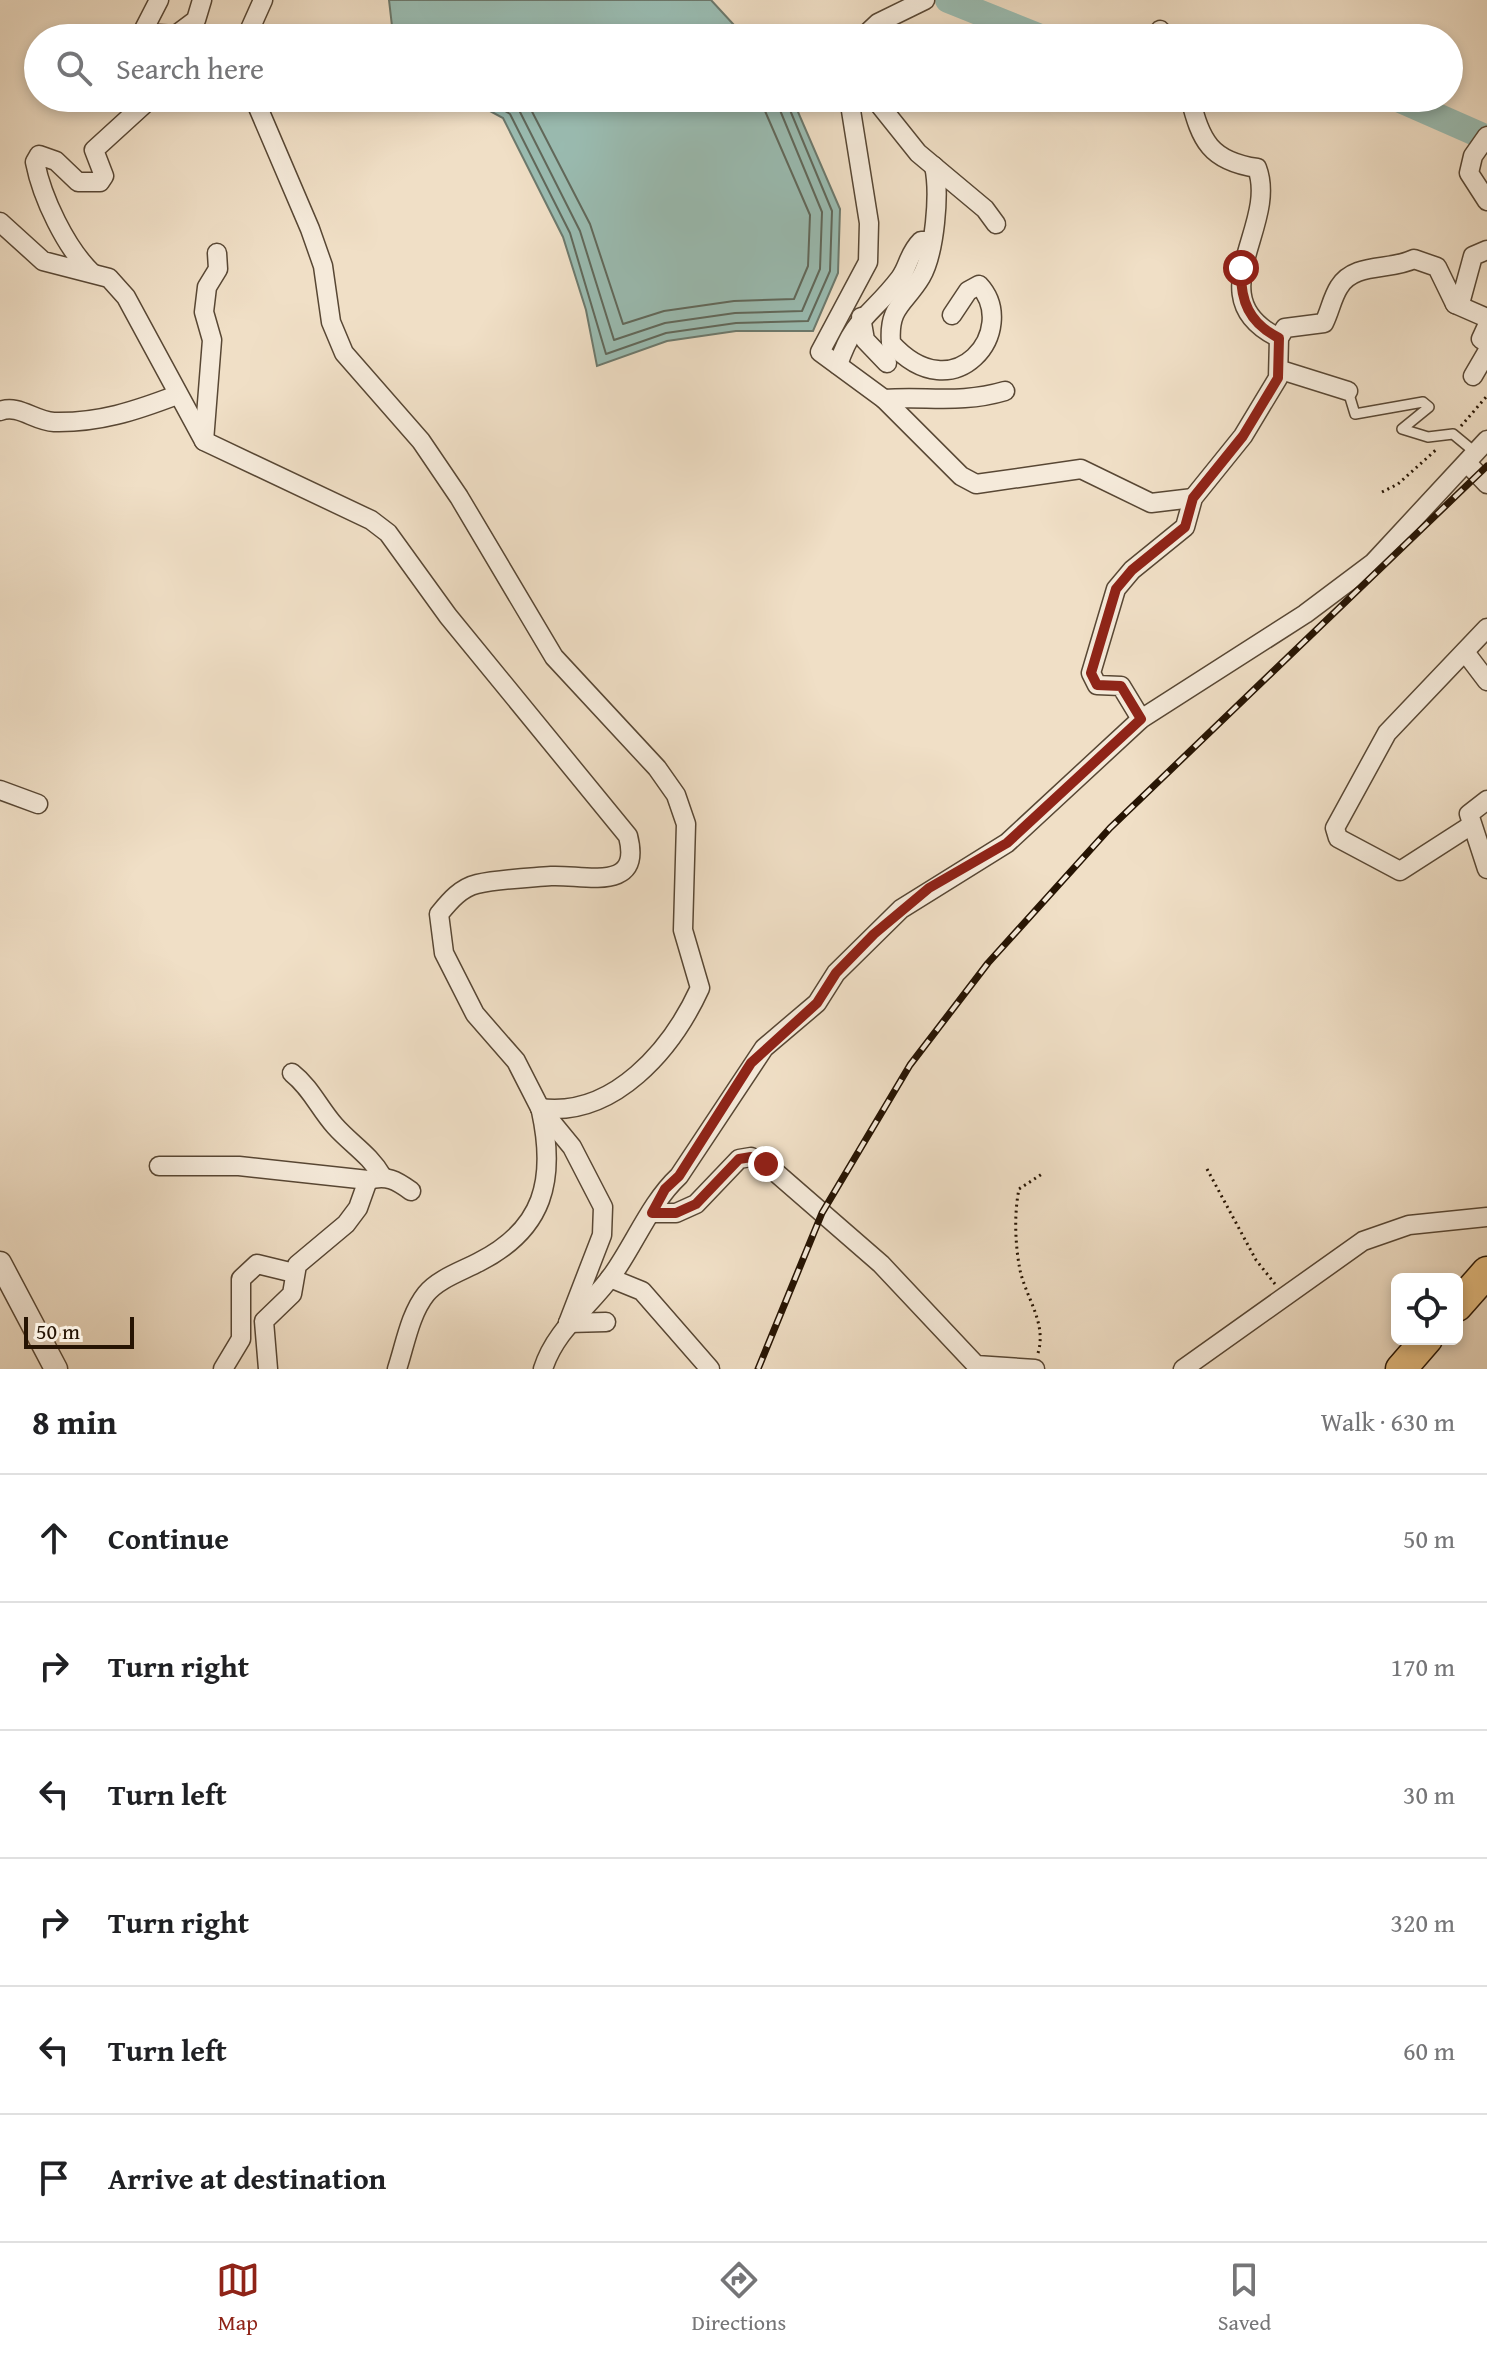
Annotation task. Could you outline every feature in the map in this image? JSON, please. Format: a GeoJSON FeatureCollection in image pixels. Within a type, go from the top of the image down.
{"type":"FeatureCollection","features":[{"type":"Feature","properties":{"kind":"highway"},"geometry":{"type":"LineString","coordinates":[[1463,1299],[1487,1272]]}},
{"type":"Feature","properties":{"kind":"highway"},"geometry":{"type":"LineString","coordinates":[[1401,1369],[1422,1345]]}},
{"type":"Feature","properties":{"kind":"street"},"geometry":{"type":"LineString","coordinates":[[142,24],[159,0]]}},
{"type":"Feature","properties":{"kind":"street"},"geometry":{"type":"LineString","coordinates":[[192,24],[202,0]]}},
{"type":"Feature","properties":{"kind":"street"},"geometry":{"type":"LineString","coordinates":[[252,24],[263,0]]}},
{"type":"Feature","properties":{"kind":"street"},"geometry":{"type":"LineString","coordinates":[[877,24],[925,0]]}},
{"type":"Feature","properties":{"kind":"street"},"geometry":{"type":"LineString","coordinates":[[92,273],[80,261],[38,179],[35,162],[39,155],[48,156],[78,182],[100,182],[104,176],[94,150],[135,112]]}},
{"type":"Feature","properties":{"kind":"street"},"geometry":{"type":"LineString","coordinates":[[260,112],[319,253],[331,322],[344,353],[421,441],[459,497],[554,657],[657,768],[676,795],[686,824],[681,907],[688,949],[700,988],[688,1015],[658,1055],[631,1081],[600,1098],[564,1111],[540,1108]]}},
{"type":"Feature","properties":{"kind":"street"},"geometry":{"type":"LineString","coordinates":[[851,112],[869,223],[868,262],[820,352],[884,399],[961,476],[976,484],[1081,469],[1151,503],[1193,498]]}},
{"type":"Feature","properties":{"kind":"street"},"geometry":{"type":"LineString","coordinates":[[885,112],[918,153],[985,209],[996,224]]}},
{"type":"Feature","properties":{"kind":"street"},"geometry":{"type":"LineString","coordinates":[[1194,112],[1215,154],[1257,168],[1263,183],[1261,203],[1241,268],[1241,284],[1253,321],[1279,338]]}},
{"type":"Feature","properties":{"kind":"street"},"geometry":{"type":"LineString","coordinates":[[1487,136],[1473,156],[1469,173],[1487,201]]}},
{"type":"Feature","properties":{"kind":"street"},"geometry":{"type":"LineString","coordinates":[[934,166],[938,185],[931,241],[922,276],[898,304],[890,325],[891,343],[920,365],[950,370],[962,365],[976,358],[984,346],[990,309],[987,293],[979,285],[968,291],[952,315]]}},
{"type":"Feature","properties":{"kind":"street"},"geometry":{"type":"LineString","coordinates":[[0,221],[43,261],[63,269],[109,278],[126,297],[204,441],[371,520],[388,533],[448,616],[628,836],[632,851],[628,866],[613,877],[599,880],[553,876],[474,884],[452,897],[439,914],[444,953],[456,982],[475,1014],[516,1061],[540,1108],[572,1147],[603,1207],[602,1235],[568,1323]]}},
{"type":"Feature","properties":{"kind":"street"},"geometry":{"type":"LineString","coordinates":[[838,365],[846,342],[861,317],[903,275],[905,262],[913,248],[921,241],[931,241]]}},
{"type":"Feature","properties":{"kind":"street"},"geometry":{"type":"LineString","coordinates":[[1455,304],[1461,300],[1473,256],[1487,250]]}},
{"type":"Feature","properties":{"kind":"street"},"geometry":{"type":"LineString","coordinates":[[204,441],[212,340],[204,312],[207,287],[218,269],[217,253]]}},
{"type":"Feature","properties":{"kind":"street"},"geometry":{"type":"LineString","coordinates":[[1141,719],[1121,686],[1097,685],[1091,673],[1116,589],[1132,570],[1185,527],[1193,498],[1243,436],[1281,370],[1279,338],[1285,328],[1324,323],[1337,289],[1347,276],[1361,270],[1396,267],[1414,259],[1437,267],[1455,304],[1487,318]]}},
{"type":"Feature","properties":{"kind":"street"},"geometry":{"type":"LineString","coordinates":[[861,317],[865,340],[887,363]]}},
{"type":"Feature","properties":{"kind":"street"},"geometry":{"type":"LineString","coordinates":[[1487,326],[1481,339],[1487,343]]}},
{"type":"Feature","properties":{"kind":"street"},"geometry":{"type":"LineString","coordinates":[[1473,376],[1487,352]]}},
{"type":"Feature","properties":{"kind":"street"},"geometry":{"type":"LineString","coordinates":[[1281,370],[1348,391]]}},
{"type":"Feature","properties":{"kind":"street"},"geometry":{"type":"LineString","coordinates":[[884,399],[923,396],[972,401],[1005,391]]}},
{"type":"Feature","properties":{"kind":"street"},"geometry":{"type":"LineString","coordinates":[[0,411],[12,408],[49,422],[85,422],[122,416],[177,395]]}},
{"type":"Feature","properties":{"kind":"street"},"geometry":{"type":"LineString","coordinates":[[543,1369],[551,1343],[610,1278],[665,1189],[679,1176],[751,1063],[817,1003],[836,973],[874,934],[929,888],[1007,843],[1141,719],[1305,614],[1373,563],[1477,452],[1487,484]]}},
{"type":"Feature","properties":{"kind":"street"},"geometry":{"type":"LineString","coordinates":[[1470,826],[1400,871],[1338,838],[1335,828],[1387,733],[1487,628]]}},
{"type":"Feature","properties":{"kind":"street"},"geometry":{"type":"LineString","coordinates":[[1465,652],[1487,681]]}},
{"type":"Feature","properties":{"kind":"street"},"geometry":{"type":"LineString","coordinates":[[0,790],[38,804]]}},
{"type":"Feature","properties":{"kind":"street"},"geometry":{"type":"LineString","coordinates":[[1487,800],[1469,814],[1470,826],[1487,869]]}},
{"type":"Feature","properties":{"kind":"street"},"geometry":{"type":"LineString","coordinates":[[292,1073],[305,1083],[336,1128],[357,1145],[375,1178]]}},
{"type":"Feature","properties":{"kind":"street"},"geometry":{"type":"LineString","coordinates":[[397,1369],[418,1305],[428,1291],[513,1242],[530,1223],[543,1197],[547,1175],[540,1108]]}},
{"type":"Feature","properties":{"kind":"street"},"geometry":{"type":"LineString","coordinates":[[652,1213],[676,1213],[696,1204],[739,1159],[751,1157],[766,1164],[881,1264],[976,1365],[1034,1368]]}},
{"type":"Feature","properties":{"kind":"street"},"geometry":{"type":"LineString","coordinates":[[159,1166],[239,1166],[396,1180],[411,1191]]}},
{"type":"Feature","properties":{"kind":"street"},"geometry":{"type":"LineString","coordinates":[[268,1369],[264,1321],[292,1294],[297,1265],[346,1224],[375,1178]]}},
{"type":"Feature","properties":{"kind":"street"},"geometry":{"type":"LineString","coordinates":[[1183,1369],[1363,1241],[1409,1225],[1487,1217]]}},
{"type":"Feature","properties":{"kind":"street"},"geometry":{"type":"LineString","coordinates":[[0,1263],[56,1369]]}},
{"type":"Feature","properties":{"kind":"street"},"geometry":{"type":"LineString","coordinates":[[223,1369],[241,1339],[241,1279],[257,1264],[294,1273]]}},
{"type":"Feature","properties":{"kind":"street"},"geometry":{"type":"LineString","coordinates":[[610,1278],[642,1291],[710,1369]]}},
{"type":"Feature","properties":{"kind":"street"},"geometry":{"type":"LineString","coordinates":[[568,1323],[606,1322]]}},
{"type":"Feature","properties":{"kind":"lane"},"geometry":{"type":"LineString","coordinates":[[1348,391],[1355,414],[1423,402],[1429,407],[1402,429],[1428,437],[1453,434],[1477,452]]}},
{"type":"Feature","properties":{"kind":"path"},"geometry":{"type":"LineString","coordinates":[[1207,1169],[1256,1260],[1282,1294]]}},
{"type":"Feature","properties":{"kind":"path"},"geometry":{"type":"LineString","coordinates":[[1034,1368],[1040,1348],[1041,1327],[1020,1270],[1016,1207],[1019,1189],[1042,1174]]}},
{"type":"Feature","properties":{"kind":"water"},"geometry":{"type":"Polygon","coordinates":[[[389,0],[711,0],[733,24],[392,24],[389,0]]]}},
{"type":"Feature","properties":{"kind":"water"},"geometry":{"type":"Polygon","coordinates":[[[492,112],[798,112],[840,209],[838,273],[813,331],[736,331],[667,341],[597,366],[586,310],[563,237],[503,118],[492,112]]]}},
{"type":"Feature","properties":{"kind":"waterway"},"geometry":{"type":"LineString","coordinates":[[948,0],[1008,24]]}},
{"type":"Feature","properties":{"kind":"waterway"},"geometry":{"type":"LineString","coordinates":[[1428,112],[1487,138]]}},
{"type":"Feature","properties":{"kind":"railway"},"geometry":{"type":"LineString","coordinates":[[758,1369],[822,1213],[910,1065],[988,963],[1110,828],[1487,466]]}},
{"type":"Feature","properties":{"kind":"route"},"geometry":{"type":"LineString","coordinates":[[766,1164],[751,1157],[739,1159],[696,1204],[676,1213],[652,1213],[751,1063],[817,1003],[836,973],[874,934],[929,888],[1007,843],[1141,719],[1121,686],[1097,685],[1091,673],[1116,589],[1132,570],[1185,527],[1193,498],[1205,479],[1243,436],[1281,370],[1279,338],[1261,329],[1244,304],[1241,268]]}}]}
